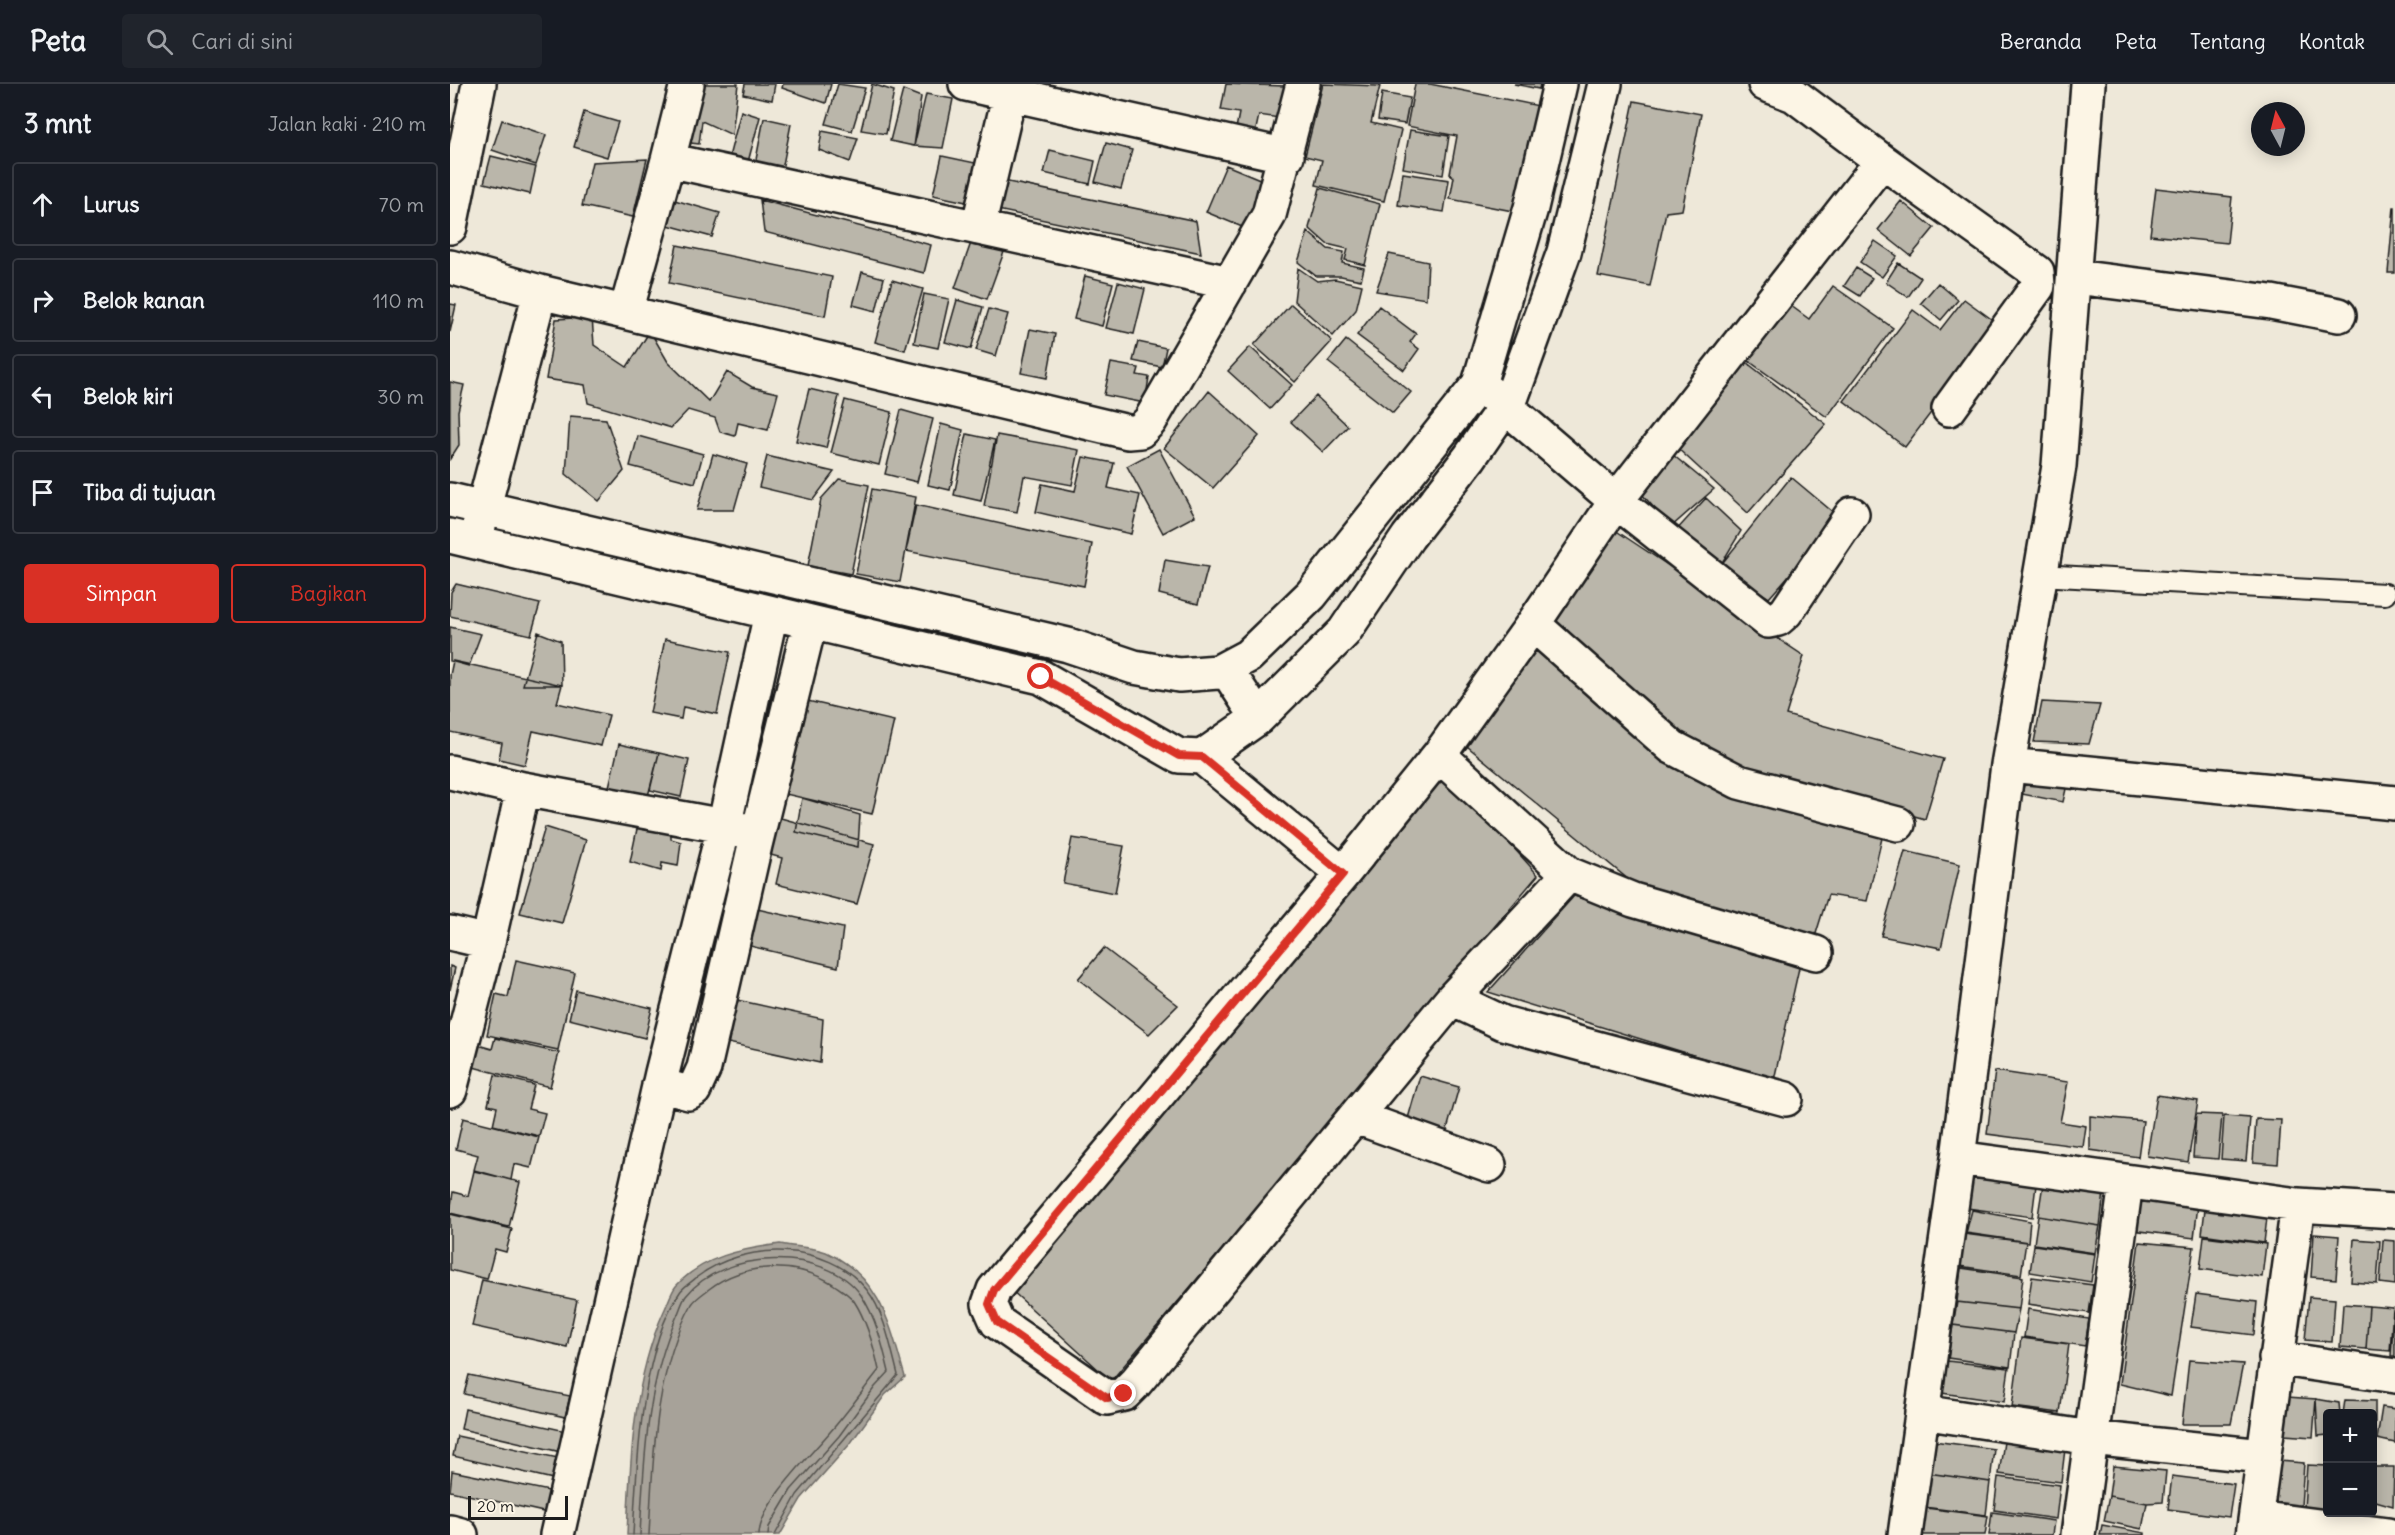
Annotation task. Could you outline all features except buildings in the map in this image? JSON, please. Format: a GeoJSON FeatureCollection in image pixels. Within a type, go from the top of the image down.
{"type":"FeatureCollection","features":[{"type":"Feature","properties":{"kind":"street"},"geometry":{"type":"LineString","coordinates":[[626,312],[687,84]]}},
{"type":"Feature","properties":{"kind":"street"},"geometry":{"type":"LineString","coordinates":[[966,84],[1011,89],[1287,156]]}},
{"type":"Feature","properties":{"kind":"street"},"geometry":{"type":"LineString","coordinates":[[450,267],[540,292],[1128,432],[1140,431],[1150,421],[1269,215],[1287,156],[1303,84]]}},
{"type":"Feature","properties":{"kind":"street"},"geometry":{"type":"LineString","coordinates":[[450,500],[1068,645],[1134,667],[1179,675],[1218,672],[1248,656],[1311,595],[1479,384],[1531,208],[1560,84]]}},
{"type":"Feature","properties":{"kind":"street"},"geometry":{"type":"LineString","coordinates":[[1202,757],[1258,718],[1344,632],[1408,537],[1506,406],[1529,355],[1564,252],[1605,84]]}},
{"type":"Feature","properties":{"kind":"street"},"geometry":{"type":"LineString","coordinates":[[1766,84],[1794,94],[1882,161],[2037,272],[2038,286],[1949,409]]}},
{"type":"Feature","properties":{"kind":"street"},"geometry":{"type":"LineString","coordinates":[[1905,1535],[1958,1158],[2008,765],[2059,466],[2088,84]]}},
{"type":"Feature","properties":{"kind":"street"},"geometry":{"type":"LineString","coordinates":[[978,228],[1011,89]]}},
{"type":"Feature","properties":{"kind":"street"},"geometry":{"type":"LineString","coordinates":[[450,227],[468,96]]}},
{"type":"Feature","properties":{"kind":"street"},"geometry":{"type":"LineString","coordinates":[[668,160],[1230,283]]}},
{"type":"Feature","properties":{"kind":"street"},"geometry":{"type":"LineString","coordinates":[[1569,874],[1452,999],[1124,1394],[1107,1398],[997,1322],[989,1304],[994,1290],[1343,874],[1439,755],[1533,624],[1616,501],[1882,161]]}},
{"type":"Feature","properties":{"kind":"street"},"geometry":{"type":"LineString","coordinates":[[2075,277],[2271,302],[2339,315]]}},
{"type":"Feature","properties":{"kind":"street"},"geometry":{"type":"LineString","coordinates":[[540,292],[482,507],[462,538],[1041,677],[1179,756],[1202,757],[1343,874]]}},
{"type":"Feature","properties":{"kind":"street"},"geometry":{"type":"LineString","coordinates":[[1479,384],[1616,501],[1768,621],[1778,620],[1786,612],[1852,514]]}},
{"type":"Feature","properties":{"kind":"street"},"geometry":{"type":"LineString","coordinates":[[557,1535],[659,1086],[724,827],[771,613]]}},
{"type":"Feature","properties":{"kind":"street"},"geometry":{"type":"LineString","coordinates":[[659,1086],[689,1093],[694,1090],[704,1068],[758,832],[810,622]]}},
{"type":"Feature","properties":{"kind":"street"},"geometry":{"type":"LineString","coordinates":[[1533,624],[1672,747],[1739,782],[1898,824]]}},
{"type":"Feature","properties":{"kind":"street"},"geometry":{"type":"LineString","coordinates":[[1107,713],[1134,667]]}},
{"type":"Feature","properties":{"kind":"street"},"geometry":{"type":"LineString","coordinates":[[1226,669],[1258,718]]}},
{"type":"Feature","properties":{"kind":"street"},"geometry":{"type":"LineString","coordinates":[[1439,755],[1569,874],[1633,900],[1816,953]]}},
{"type":"Feature","properties":{"kind":"street"},"geometry":{"type":"LineString","coordinates":[[2008,765],[2395,803]]}},
{"type":"Feature","properties":{"kind":"street"},"geometry":{"type":"LineString","coordinates":[[450,772],[523,789],[758,832]]}},
{"type":"Feature","properties":{"kind":"street"},"geometry":{"type":"LineString","coordinates":[[451,1084],[488,942],[523,789]]}},
{"type":"Feature","properties":{"kind":"street"},"geometry":{"type":"LineString","coordinates":[[450,933],[488,942]]}},
{"type":"Feature","properties":{"kind":"street"},"geometry":{"type":"LineString","coordinates":[[1452,999],[1503,1023],[1786,1098]]}},
{"type":"Feature","properties":{"kind":"street"},"geometry":{"type":"LineString","coordinates":[[1356,1116],[1489,1166]]}},
{"type":"Feature","properties":{"kind":"street"},"geometry":{"type":"LineString","coordinates":[[1958,1158],[2298,1205],[2395,1211]]}},
{"type":"Feature","properties":{"kind":"street"},"geometry":{"type":"LineString","coordinates":[[2078,1535],[2126,1183]]}},
{"type":"Feature","properties":{"kind":"street"},"geometry":{"type":"LineString","coordinates":[[2298,1205],[2255,1527],[2388,1535]]}},
{"type":"Feature","properties":{"kind":"street"},"geometry":{"type":"LineString","coordinates":[[2276,1358],[2395,1376]]}},
{"type":"Feature","properties":{"kind":"street"},"geometry":{"type":"LineString","coordinates":[[1922,1412],[2091,1438],[2263,1456]]}},
{"type":"Feature","properties":{"kind":"street"},"geometry":{"type":"LineString","coordinates":[[450,1532],[460,1535]]}},
{"type":"Feature","properties":{"kind":"lane"},"geometry":{"type":"LineString","coordinates":[[2039,575],[2385,594]]}},
{"type":"Feature","properties":{"kind":"water"},"geometry":{"type":"Polygon","coordinates":[[[780,1244],[826,1252],[845,1262],[859,1275],[871,1289],[888,1321],[905,1377],[885,1395],[850,1444],[801,1499],[780,1535],[627,1535],[632,1450],[639,1392],[654,1337],[673,1291],[698,1267],[711,1261],[752,1248],[780,1244]]]}},
{"type":"Feature","properties":{"kind":"route"},"geometry":{"type":"LineString","coordinates":[[1041,677],[1179,756],[1202,757],[1343,874],[994,1290],[989,1304],[997,1322],[1107,1398],[1124,1394]]}}]}
